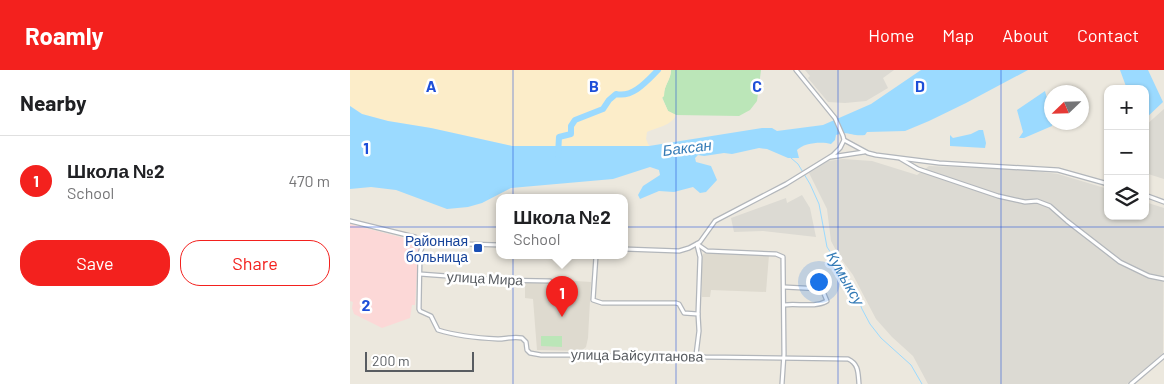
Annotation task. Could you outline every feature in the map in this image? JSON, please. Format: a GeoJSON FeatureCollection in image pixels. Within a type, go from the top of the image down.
{"type":"FeatureCollection","features":[{"type":"Feature","properties":{"kind":"street"},"geometry":{"type":"LineString","coordinates":[[796,70],[835,118],[844,138],[865,152],[939,164],[1058,170],[1104,183]]}},
{"type":"Feature","properties":{"kind":"street"},"geometry":{"type":"LineString","coordinates":[[628,249],[678,251],[688,249],[696,244],[715,222],[799,176],[829,157],[840,148],[844,138]]}},
{"type":"Feature","properties":{"kind":"street"},"geometry":{"type":"LineString","coordinates":[[829,157],[865,152]]}},
{"type":"Feature","properties":{"kind":"street"},"geometry":{"type":"LineString","coordinates":[[901,159],[918,169],[998,196],[1025,202],[1037,201],[1050,206],[1120,262],[1149,276],[1164,278]]}},
{"type":"Feature","properties":{"kind":"street"},"geometry":{"type":"LineString","coordinates":[[1149,196],[1164,202]]}},
{"type":"Feature","properties":{"kind":"street"},"geometry":{"type":"LineString","coordinates":[[350,221],[415,237],[426,243],[496,245]]}},
{"type":"Feature","properties":{"kind":"street"},"geometry":{"type":"LineString","coordinates":[[420,274],[421,248],[426,243]]}},
{"type":"Feature","properties":{"kind":"street"},"geometry":{"type":"LineString","coordinates":[[696,244],[706,251],[776,254],[784,259],[784,357],[782,361],[782,384]]}},
{"type":"Feature","properties":{"kind":"street"},"geometry":{"type":"LineString","coordinates":[[696,244],[700,257],[699,331],[696,355]]}},
{"type":"Feature","properties":{"kind":"street"},"geometry":{"type":"LineString","coordinates":[[596,259],[593,300],[602,303],[676,303],[679,304],[684,313],[698,314]]}},
{"type":"Feature","properties":{"kind":"street","name":"улица Мира"},"geometry":{"type":"LineString","coordinates":[[420,274],[501,280],[550,281]]}},
{"type":"Feature","properties":{"kind":"street","name":"улица Байсултанова"},"geometry":{"type":"LineString","coordinates":[[420,274],[419,309],[431,316],[440,331],[450,334],[498,339],[522,338],[526,342],[527,350],[532,354],[574,355],[585,353],[608,356],[675,356],[683,358],[696,355],[705,357],[848,359],[856,365],[859,384]]}},
{"type":"Feature","properties":{"kind":"street"},"geometry":{"type":"LineString","coordinates":[[784,287],[822,289],[827,301],[825,303],[784,305]]}},
{"type":"Feature","properties":{"kind":"street"},"geometry":{"type":"LineString","coordinates":[[1131,384],[1164,356]]}},
{"type":"Feature","properties":{"kind":"shaded area"},"geometry":{"type":"Polygon","coordinates":[[[805,70],[894,70],[883,78],[888,88],[866,101],[845,103],[828,102],[808,78],[810,76],[805,70]]]}},
{"type":"Feature","properties":{"kind":"shaded area"},"geometry":{"type":"Polygon","coordinates":[[[1164,109],[1164,179],[1149,174],[1149,122],[1164,109]]]}},
{"type":"Feature","properties":{"kind":"shaded area"},"geometry":{"type":"Polygon","coordinates":[[[843,159],[872,161],[917,175],[929,166],[1028,170],[1058,174],[1104,188],[1104,220],[1149,220],[1149,203],[1164,208],[1163,353],[1149,368],[1127,384],[928,384],[913,356],[876,319],[853,275],[831,241],[827,209],[809,173],[828,161],[843,159]]]}},
{"type":"Feature","properties":{"kind":"shaded area"},"geometry":{"type":"Polygon","coordinates":[[[802,195],[810,208],[816,237],[763,231],[734,232],[731,218],[786,198],[787,203],[802,195]]]}},
{"type":"Feature","properties":{"kind":"shaded area"},"geometry":{"type":"Polygon","coordinates":[[[350,224],[419,242],[415,305],[412,305],[410,318],[382,328],[354,314],[353,302],[350,301],[350,224]]]}},
{"type":"Feature","properties":{"kind":"shaded area"},"geometry":{"type":"Polygon","coordinates":[[[703,254],[769,255],[766,292],[711,290],[710,297],[702,297],[702,259],[703,254]]]}},
{"type":"Feature","properties":{"kind":"shaded area"},"geometry":{"type":"Polygon","coordinates":[[[560,280],[591,282],[588,338],[586,347],[581,351],[537,350],[533,299],[525,298],[525,282],[560,280]]]}},
{"type":"Feature","properties":{"kind":"green space"},"geometry":{"type":"Polygon","coordinates":[[[671,70],[761,70],[757,101],[750,110],[739,116],[676,115],[668,111],[662,97],[664,96],[671,70]]]}},
{"type":"Feature","properties":{"kind":"green space"},"geometry":{"type":"Polygon","coordinates":[[[541,336],[562,336],[562,347],[541,346],[541,336]]]}},
{"type":"Feature","properties":{"kind":"sand"},"geometry":{"type":"Polygon","coordinates":[[[350,70],[671,70],[662,98],[668,111],[676,115],[668,124],[647,132],[646,139],[649,146],[512,146],[362,114],[350,106],[350,70]]]}},
{"type":"Feature","properties":{"kind":"water","name":"Баксан"},"geometry":{"type":"Polygon","coordinates":[[[921,70],[1028,70],[966,103],[905,131],[867,132],[865,135],[847,133],[836,135],[835,140],[831,144],[813,143],[800,148],[797,150],[799,158],[788,158],[767,149],[759,148],[732,154],[698,155],[695,158],[696,162],[711,166],[717,180],[706,192],[700,193],[693,187],[674,192],[659,191],[640,199],[638,195],[643,186],[660,175],[659,170],[650,167],[613,179],[511,188],[496,194],[482,203],[468,207],[447,209],[396,190],[371,187],[350,189],[350,106],[362,114],[388,121],[431,128],[512,146],[649,146],[762,128],[772,128],[777,131],[823,125],[871,104],[921,70]]]}},
{"type":"Feature","properties":{"kind":"water"},"geometry":{"type":"Polygon","coordinates":[[[1120,70],[1148,70],[1163,102],[1149,115],[1149,85],[1126,85],[1120,70]]]}},
{"type":"Feature","properties":{"kind":"water"},"geometry":{"type":"Polygon","coordinates":[[[1044,92],[1044,129],[1024,138],[1019,138],[1023,132],[1017,110],[1044,92]]]}},
{"type":"Feature","properties":{"kind":"water"},"geometry":{"type":"Polygon","coordinates":[[[983,130],[986,143],[985,148],[950,146],[950,135],[953,138],[983,130]]]}},
{"type":"Feature","properties":{"kind":"waterway"},"geometry":{"type":"LineString","coordinates":[[558,155],[559,137],[571,134],[571,126],[575,120],[603,109],[616,94],[622,95],[634,91],[658,70]]}},
{"type":"Feature","properties":{"kind":"waterway","name":"Кумыксу"},"geometry":{"type":"LineString","coordinates":[[791,158],[798,164],[810,184],[819,204],[827,247],[854,288],[870,324],[881,338],[911,365],[922,384]]}},
{"type":"Feature","properties":{"kind":"place","name":"Районная больница"},"geometry":{"type":"Point","coordinates":[478,248]}},
{"type":"Feature","properties":{"kind":"place","name":"Школа №2"},"geometry":{"type":"Point","coordinates":[562,317]}}]}
